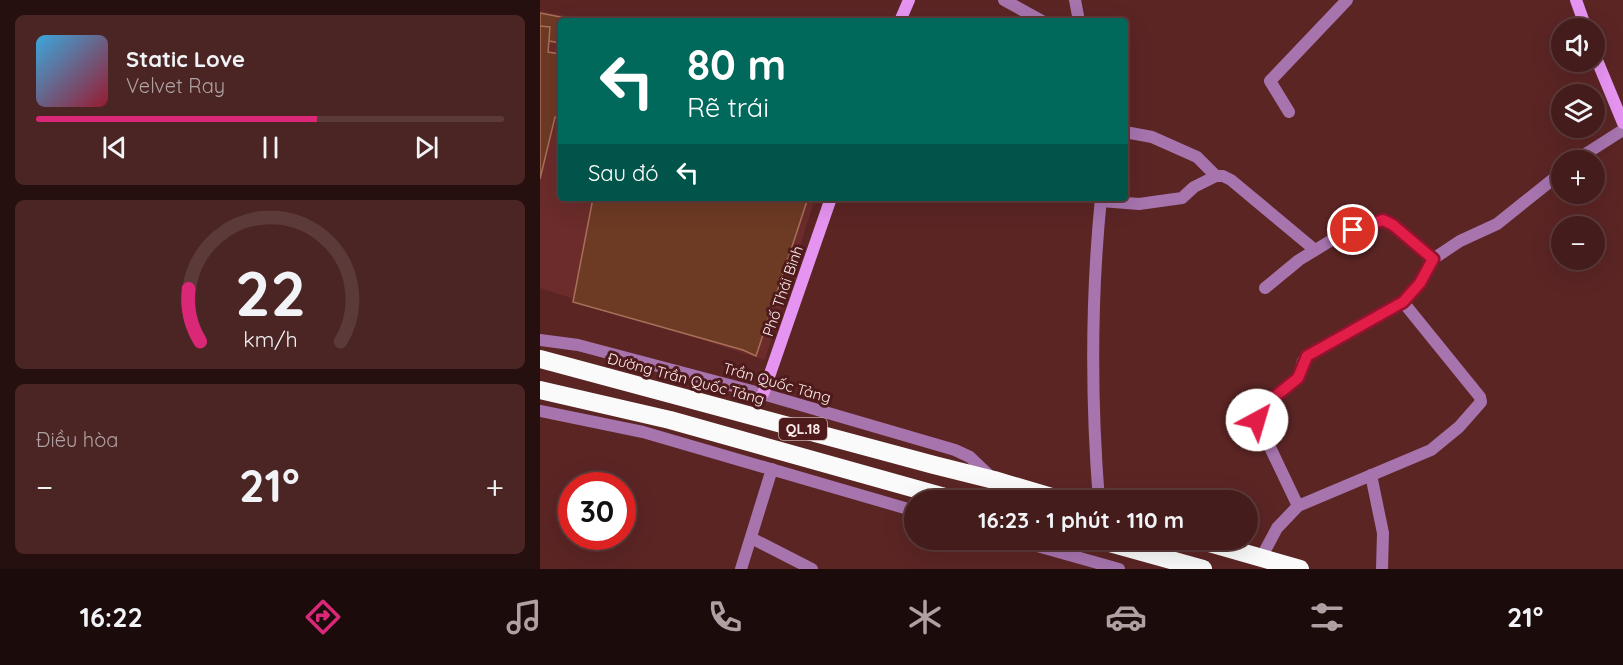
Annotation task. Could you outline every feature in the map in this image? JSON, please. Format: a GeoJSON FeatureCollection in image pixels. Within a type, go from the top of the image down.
{"type":"FeatureCollection","features":[{"type":"Feature","properties":{"kind":"highway","name":"Đường Trần Quốc Tảng"},"geometry":{"type":"LineString","coordinates":[[540,359],[1028,490]]}},
{"type":"Feature","properties":{"kind":"highway","name":"QL.18"},"geometry":{"type":"LineString","coordinates":[[540,390],[670,420],[921,490]]}},
{"type":"Feature","properties":{"kind":"highway"},"geometry":{"type":"LineString","coordinates":[[1135,550],[1203,569]]}},
{"type":"Feature","properties":{"kind":"highway"},"geometry":{"type":"LineString","coordinates":[[1233,550],[1299,569]]}},
{"type":"Feature","properties":{"kind":"street"},"geometry":{"type":"LineString","coordinates":[[901,18],[909,0]]}},
{"type":"Feature","properties":{"kind":"street"},"geometry":{"type":"LineString","coordinates":[[1004,0],[1037,18]]}},
{"type":"Feature","properties":{"kind":"street"},"geometry":{"type":"LineString","coordinates":[[1076,0],[1078,18]]}},
{"type":"Feature","properties":{"kind":"street"},"geometry":{"type":"LineString","coordinates":[[1289,112],[1270,81],[1347,0]]}},
{"type":"Feature","properties":{"kind":"street"},"geometry":{"type":"LineString","coordinates":[[1576,0],[1582,18]]}},
{"type":"Feature","properties":{"kind":"street"},"geometry":{"type":"LineString","coordinates":[[1602,72],[1623,123]]}},
{"type":"Feature","properties":{"kind":"street"},"geometry":{"type":"LineString","coordinates":[[1592,150],[1623,130]]}},
{"type":"Feature","properties":{"kind":"street"},"geometry":{"type":"LineString","coordinates":[[1128,133],[1152,137],[1197,158],[1216,176]]}},
{"type":"Feature","properties":{"kind":"street"},"geometry":{"type":"LineString","coordinates":[[1110,201],[1139,204],[1182,198],[1194,187],[1216,176],[1223,176],[1231,180],[1315,250]]}},
{"type":"Feature","properties":{"kind":"street"},"geometry":{"type":"LineString","coordinates":[[1299,506],[1257,420],[1262,407],[1298,378],[1307,356],[1403,302],[1420,283],[1433,259],[1460,241],[1497,224],[1551,181]]}},
{"type":"Feature","properties":{"kind":"street","name":"Phố Thái Bình"},"geometry":{"type":"LineString","coordinates":[[763,394],[830,201]]}},
{"type":"Feature","properties":{"kind":"street"},"geometry":{"type":"LineString","coordinates":[[1098,490],[1095,454],[1093,340],[1101,201]]}},
{"type":"Feature","properties":{"kind":"street"},"geometry":{"type":"LineString","coordinates":[[1265,288],[1299,260],[1335,238],[1383,220],[1393,225],[1433,259]]}},
{"type":"Feature","properties":{"kind":"street"},"geometry":{"type":"LineString","coordinates":[[1261,558],[1277,528],[1299,506],[1431,450],[1460,427],[1481,402],[1480,397],[1403,302]]}},
{"type":"Feature","properties":{"kind":"street","name":"Trần Quốc Tảng"},"geometry":{"type":"LineString","coordinates":[[540,340],[578,345],[763,394],[955,450],[970,457],[994,480]]}},
{"type":"Feature","properties":{"kind":"street"},"geometry":{"type":"LineString","coordinates":[[540,411],[643,432],[904,509]]}},
{"type":"Feature","properties":{"kind":"street"},"geometry":{"type":"LineString","coordinates":[[741,569],[772,469]]}},
{"type":"Feature","properties":{"kind":"street"},"geometry":{"type":"LineString","coordinates":[[1371,475],[1383,533],[1382,569]]}},
{"type":"Feature","properties":{"kind":"street"},"geometry":{"type":"LineString","coordinates":[[751,538],[812,569]]}},
{"type":"Feature","properties":{"kind":"street"},"geometry":{"type":"LineString","coordinates":[[1045,550],[1089,565],[1119,569]]}},
{"type":"Feature","properties":{"kind":"shaded area"},"geometry":{"type":"Polygon","coordinates":[[[540,11],[577,18],[558,18],[558,201],[814,201],[765,360],[540,288],[540,11]]]}},
{"type":"Feature","properties":{"kind":"building"},"geometry":{"type":"Polygon","coordinates":[[[540,13],[566,18],[558,18],[558,42],[549,41],[550,27],[540,26],[540,13]]]}},
{"type":"Feature","properties":{"kind":"building"},"geometry":{"type":"Polygon","coordinates":[[[540,26],[550,27],[548,52],[558,54],[558,118],[555,117],[540,179],[540,26]]]}},
{"type":"Feature","properties":{"kind":"building"},"geometry":{"type":"Polygon","coordinates":[[[592,201],[807,201],[756,356],[743,350],[573,302],[592,201]]]}},
{"type":"Feature","properties":{"kind":"route"},"geometry":{"type":"LineString","coordinates":[[1257,420],[1262,407],[1298,378],[1303,361],[1307,356],[1403,302],[1420,283],[1433,259],[1393,225],[1383,220],[1353,230]]}}]}
